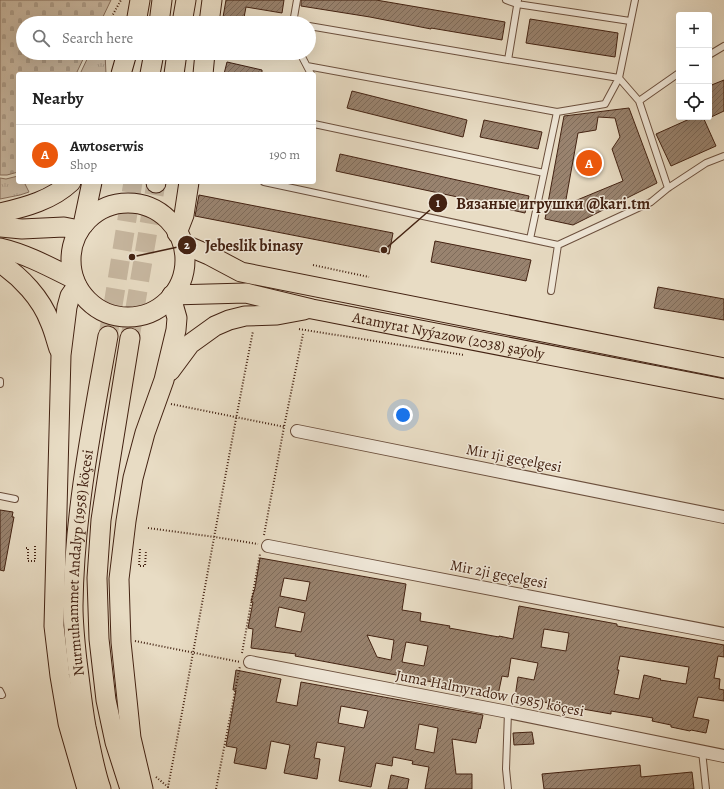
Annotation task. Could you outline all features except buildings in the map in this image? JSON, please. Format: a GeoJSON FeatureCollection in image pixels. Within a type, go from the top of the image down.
{"type":"FeatureCollection","features":[{"type":"Feature","properties":{"kind":"main road"},"geometry":{"type":"LineString","coordinates":[[137,16],[140,0]]}},
{"type":"Feature","properties":{"kind":"main road"},"geometry":{"type":"LineString","coordinates":[[159,16],[162,0]]}},
{"type":"Feature","properties":{"kind":"main road"},"geometry":{"type":"LineString","coordinates":[[183,16],[186,0]]}},
{"type":"Feature","properties":{"kind":"main road"},"geometry":{"type":"LineString","coordinates":[[210,16],[212,0]]}},
{"type":"Feature","properties":{"kind":"main road"},"geometry":{"type":"LineString","coordinates":[[122,72],[125,60]]}},
{"type":"Feature","properties":{"kind":"main road"},"geometry":{"type":"LineString","coordinates":[[150,72],[153,60]]}},
{"type":"Feature","properties":{"kind":"main road"},"geometry":{"type":"LineString","coordinates":[[174,72],[176,60]]}},
{"type":"Feature","properties":{"kind":"main road"},"geometry":{"type":"LineString","coordinates":[[203,72],[204,60]]}},
{"type":"Feature","properties":{"kind":"main road"},"geometry":{"type":"LineString","coordinates":[[0,212],[39,202],[52,196],[70,184]]}},
{"type":"Feature","properties":{"kind":"main road"},"geometry":{"type":"LineString","coordinates":[[0,227],[22,229],[81,227],[91,216],[101,210],[112,205],[124,203],[148,207],[158,212],[168,220],[180,238],[185,260],[179,285],[172,296],[160,307],[148,313],[135,316],[121,316],[107,313],[95,307],[84,298],[75,283],[71,267],[73,243],[81,227],[92,184]]}},
{"type":"Feature","properties":{"kind":"main road"},"geometry":{"type":"LineString","coordinates":[[180,238],[189,184]]}},
{"type":"Feature","properties":{"kind":"main road","name":"Atamyrat Nyýazow (2038) şaýoly"},"geometry":{"type":"LineString","coordinates":[[180,238],[241,272],[724,368]]}},
{"type":"Feature","properties":{"kind":"main road"},"geometry":{"type":"LineString","coordinates":[[0,248],[38,260],[75,283]]}},
{"type":"Feature","properties":{"kind":"main road"},"geometry":{"type":"LineString","coordinates":[[0,263],[20,279],[42,305],[50,321],[61,355]]}},
{"type":"Feature","properties":{"kind":"main road"},"geometry":{"type":"LineString","coordinates":[[75,283],[67,307],[61,355],[54,626],[60,676],[68,723],[87,789]]}},
{"type":"Feature","properties":{"kind":"main road","name":"Atamyrat Nyýazow (2038) şaýoly"},"geometry":{"type":"LineString","coordinates":[[172,296],[246,293],[312,309],[724,389]]}},
{"type":"Feature","properties":{"kind":"main road"},"geometry":{"type":"LineString","coordinates":[[144,786],[131,738],[121,642],[119,578],[133,478],[145,433],[164,380],[176,330],[176,318],[172,296]]}},
{"type":"Feature","properties":{"kind":"main road"},"geometry":{"type":"LineString","coordinates":[[164,380],[190,344],[215,326],[229,320],[245,316],[277,315],[312,309]]}},
{"type":"Feature","properties":{"kind":"main road","name":"Nurmuhammet Andalyp (1958) köçesi"},"geometry":{"type":"LineString","coordinates":[[101,789],[96,774],[82,704],[73,608],[78,517],[108,336]]}},
{"type":"Feature","properties":{"kind":"main road","name":"Nurmuhammet Andalyp (1958) köçesi"},"geometry":{"type":"LineString","coordinates":[[130,338],[106,490],[99,546],[97,578],[99,639],[106,700],[115,742],[144,786]]}},
{"type":"Feature","properties":{"kind":"street","name":"Mir 1ji geçelgesi"},"geometry":{"type":"LineString","coordinates":[[297,431],[724,517]]}},
{"type":"Feature","properties":{"kind":"street","name":"Mir 2ji geçelgesi"},"geometry":{"type":"LineString","coordinates":[[265,545],[724,634]]}},
{"type":"Feature","properties":{"kind":"street","name":"Juma Halmyradow (1985) köçesi"},"geometry":{"type":"LineString","coordinates":[[244,659],[724,756]]}},
{"type":"Feature","properties":{"kind":"lane"},"geometry":{"type":"LineString","coordinates":[[294,16],[297,0]]}},
{"type":"Feature","properties":{"kind":"lane"},"geometry":{"type":"LineString","coordinates":[[506,0],[630,21]]}},
{"type":"Feature","properties":{"kind":"lane"},"geometry":{"type":"LineString","coordinates":[[307,66],[557,112],[605,104],[619,78],[635,0]]}},
{"type":"Feature","properties":{"kind":"lane"},"geometry":{"type":"LineString","coordinates":[[508,60],[518,2]]}},
{"type":"Feature","properties":{"kind":"lane"},"geometry":{"type":"LineString","coordinates":[[316,27],[619,78],[639,101],[668,188]]}},
{"type":"Feature","properties":{"kind":"lane"},"geometry":{"type":"LineString","coordinates":[[712,53],[724,46]]}},
{"type":"Feature","properties":{"kind":"lane"},"geometry":{"type":"LineString","coordinates":[[304,60],[310,72]]}},
{"type":"Feature","properties":{"kind":"lane"},"geometry":{"type":"LineString","coordinates":[[639,101],[676,75]]}},
{"type":"Feature","properties":{"kind":"lane"},"geometry":{"type":"LineString","coordinates":[[530,239],[557,112]]}},
{"type":"Feature","properties":{"kind":"lane"},"geometry":{"type":"LineString","coordinates":[[316,124],[544,172]]}},
{"type":"Feature","properties":{"kind":"lane"},"geometry":{"type":"LineString","coordinates":[[289,185],[558,245],[651,202],[668,188],[706,162],[724,156]]}},
{"type":"Feature","properties":{"kind":"lane"},"geometry":{"type":"LineString","coordinates":[[551,291],[558,245]]}},
{"type":"Feature","properties":{"kind":"lane"},"geometry":{"type":"LineString","coordinates":[[0,496],[15,499]]}},
{"type":"Feature","properties":{"kind":"lane"},"geometry":{"type":"LineString","coordinates":[[0,691],[2,694],[0,695]]}},
{"type":"Feature","properties":{"kind":"lane"},"geometry":{"type":"LineString","coordinates":[[508,712],[506,769],[508,789]]}},
{"type":"Feature","properties":{"kind":"lane"},"geometry":{"type":"LineString","coordinates":[[702,751],[706,789]]}},
{"type":"Feature","properties":{"kind":"path"},"geometry":{"type":"LineString","coordinates":[[112,16],[121,0]]}},
{"type":"Feature","properties":{"kind":"path"},"geometry":{"type":"LineString","coordinates":[[313,265],[369,277]]}},
{"type":"Feature","properties":{"kind":"path"},"geometry":{"type":"LineString","coordinates":[[144,786],[168,787],[254,325]]}},
{"type":"Feature","properties":{"kind":"path"},"geometry":{"type":"LineString","coordinates":[[299,329],[383,342]]}},
{"type":"Feature","properties":{"kind":"path"},"geometry":{"type":"LineString","coordinates":[[216,789],[244,659],[265,545],[284,427],[303,334]]}},
{"type":"Feature","properties":{"kind":"path"},"geometry":{"type":"LineString","coordinates":[[166,403],[297,431]]}},
{"type":"Feature","properties":{"kind":"path"},"geometry":{"type":"LineString","coordinates":[[148,528],[265,545]]}},
{"type":"Feature","properties":{"kind":"path"},"geometry":{"type":"LineString","coordinates":[[26,548],[28,548],[28,561],[35,561],[35,545]]}},
{"type":"Feature","properties":{"kind":"path"},"geometry":{"type":"LineString","coordinates":[[140,549],[139,566],[145,566],[146,551]]}},
{"type":"Feature","properties":{"kind":"path"},"geometry":{"type":"LineString","coordinates":[[131,641],[194,653],[244,659]]}},
{"type":"Feature","properties":{"kind":"green space"},"geometry":{"type":"Polygon","coordinates":[[[0,0],[111,0],[103,16],[16,16],[16,60],[83,60],[77,72],[16,72],[16,173],[0,175],[0,0]]]}},
{"type":"Feature","properties":{"kind":"green space"},"geometry":{"type":"Polygon","coordinates":[[[87,60],[105,60],[106,72],[81,72],[87,60]]]}},
{"type":"Feature","properties":{"kind":"green space"},"geometry":{"type":"Polygon","coordinates":[[[16,176],[16,184],[25,184],[29,192],[0,199],[0,178],[6,179],[16,176]]]}},
{"type":"Feature","properties":{"kind":"tunnel"},"geometry":{"type":"LineString","coordinates":[[108,336],[133,184]]}},
{"type":"Feature","properties":{"kind":"tunnel"},"geometry":{"type":"LineString","coordinates":[[130,338],[156,184]]}},
{"type":"Feature","properties":{"kind":"place","name":"Awtoserwis"},"geometry":{"type":"Point","coordinates":[589,163]}},
{"type":"Feature","properties":{"kind":"place","name":"Вязаные игрушки @kari.tm"},"geometry":{"type":"Point","coordinates":[384,250]}},
{"type":"Feature","properties":{"kind":"place","name":"Jebeslik binasy"},"geometry":{"type":"Point","coordinates":[132,257]}}]}
